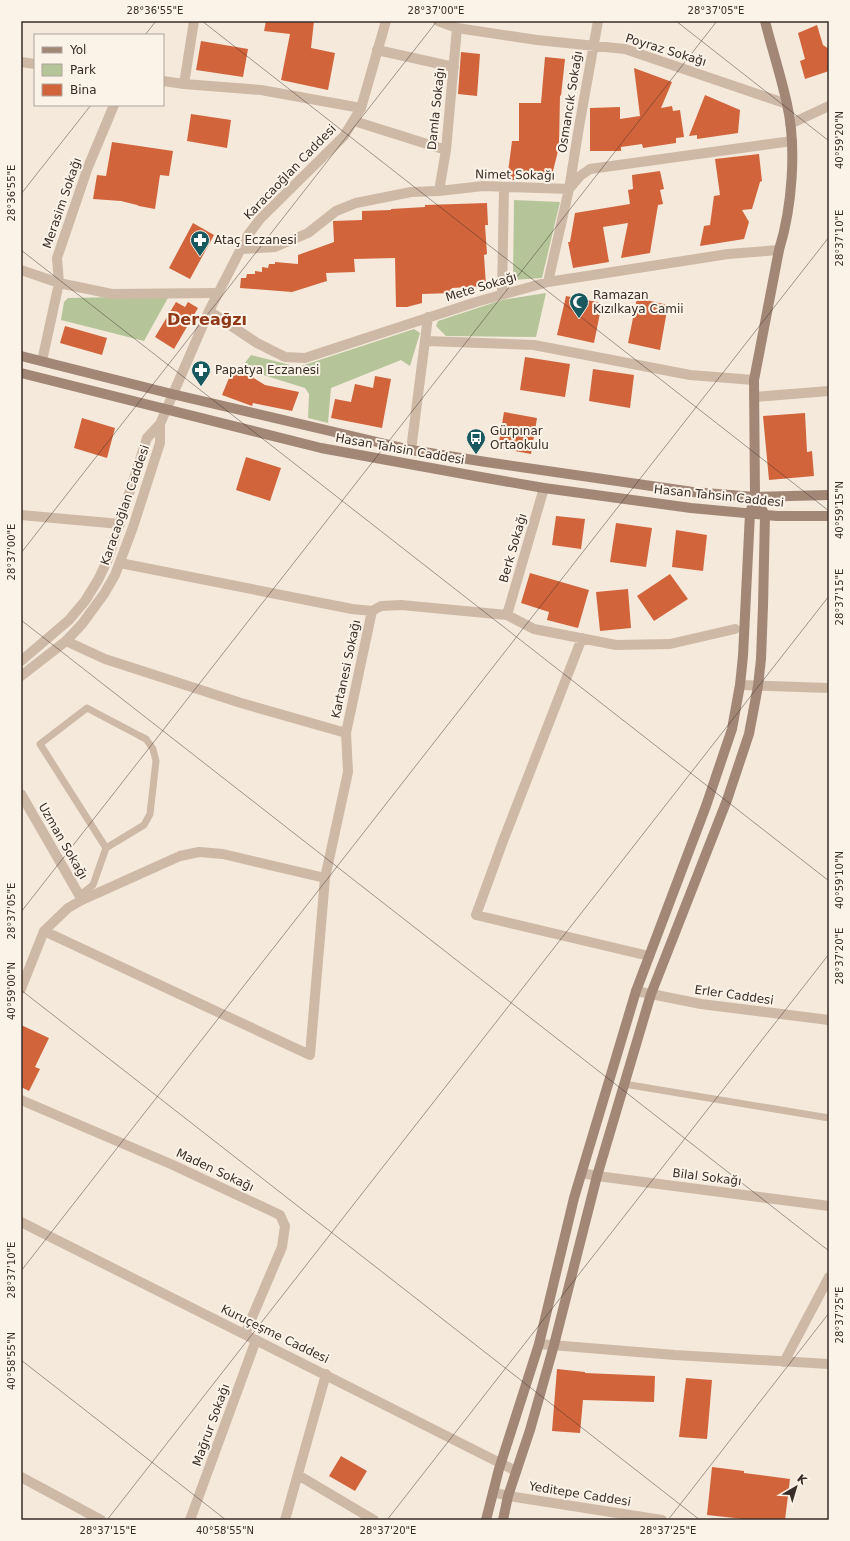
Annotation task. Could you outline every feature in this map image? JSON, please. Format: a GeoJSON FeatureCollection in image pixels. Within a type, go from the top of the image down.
{"type":"FeatureCollection","features":[{"type":"Feature","properties":{"kind":"main road"},"geometry":{"type":"LineString","coordinates":[[486,1520],[501,1464],[539,1344],[574,1198],[636,991],[708,799],[732,729],[740,685],[743,656],[750,513],[755,497],[754,380],[779,250],[784,235],[791,180],[792,141],[787,104],[765,21]]}},
{"type":"Feature","properties":{"kind":"main road","name":"Hasan Tahsin Caddesi"},"geometry":{"type":"LineString","coordinates":[[21,356],[172,394],[411,450],[693,492],[755,497],[829,495]]}},
{"type":"Feature","properties":{"kind":"main road","name":"Hasan Tahsin Caddesi"},"geometry":{"type":"LineString","coordinates":[[21,373],[321,448],[544,488],[691,508],[765,515],[801,517],[829,516]]}},
{"type":"Feature","properties":{"kind":"main road"},"geometry":{"type":"LineString","coordinates":[[502,1520],[554,1345],[597,1176],[651,994],[727,800],[749,734],[758,686],[761,659],[765,515],[755,497]]}},
{"type":"Feature","properties":{"kind":"street"},"geometry":{"type":"LineString","coordinates":[[184,84],[194,21]]}},
{"type":"Feature","properties":{"kind":"street","name":"Karacaoğlan Caddesi"},"geometry":{"type":"LineString","coordinates":[[21,676],[66,641],[82,624],[104,594],[120,563],[133,527],[160,444],[160,424],[165,410],[209,311],[248,235],[260,219],[344,136],[354,121],[361,108],[386,21]]}},
{"type":"Feature","properties":{"kind":"street","name":"Poyraz Sokağı"},"geometry":{"type":"LineString","coordinates":[[438,21],[457,28],[538,40],[625,49],[787,104]]}},
{"type":"Feature","properties":{"kind":"street","name":"Osmancık Sokağı"},"geometry":{"type":"LineString","coordinates":[[548,282],[569,189],[598,21]]}},
{"type":"Feature","properties":{"kind":"street","name":"Damla Sokağı"},"geometry":{"type":"LineString","coordinates":[[438,191],[446,150],[457,28]]}},
{"type":"Feature","properties":{"kind":"street"},"geometry":{"type":"LineString","coordinates":[[377,50],[454,67]]}},
{"type":"Feature","properties":{"kind":"street"},"geometry":{"type":"LineString","coordinates":[[21,62],[34,64]]}},
{"type":"Feature","properties":{"kind":"street"},"geometry":{"type":"LineString","coordinates":[[164,80],[184,84],[261,90],[361,108]]}},
{"type":"Feature","properties":{"kind":"street","name":"Merasim Sokağı"},"geometry":{"type":"LineString","coordinates":[[42,361],[60,283],[57,258],[88,167],[114,106]]}},
{"type":"Feature","properties":{"kind":"street"},"geometry":{"type":"LineString","coordinates":[[790,124],[829,106]]}},
{"type":"Feature","properties":{"kind":"street"},"geometry":{"type":"LineString","coordinates":[[354,121],[446,150]]}},
{"type":"Feature","properties":{"kind":"street","name":"Nimet Sokağı"},"geometry":{"type":"LineString","coordinates":[[241,249],[275,247],[308,233],[336,211],[356,203],[412,192],[483,186],[504,188],[569,189],[580,176],[590,169],[792,141]]}},
{"type":"Feature","properties":{"kind":"street"},"geometry":{"type":"LineString","coordinates":[[502,294],[504,188]]}},
{"type":"Feature","properties":{"kind":"street","name":"Mete Sokağı"},"geometry":{"type":"LineString","coordinates":[[209,311],[257,343],[285,357],[305,358],[428,317],[502,294],[548,282],[728,254],[779,250]]}},
{"type":"Feature","properties":{"kind":"street"},"geometry":{"type":"LineString","coordinates":[[21,270],[60,283],[112,294],[218,293]]}},
{"type":"Feature","properties":{"kind":"street"},"geometry":{"type":"LineString","coordinates":[[411,450],[428,317]]}},
{"type":"Feature","properties":{"kind":"street"},"geometry":{"type":"LineString","coordinates":[[426,341],[534,346],[690,375],[754,380]]}},
{"type":"Feature","properties":{"kind":"street"},"geometry":{"type":"LineString","coordinates":[[754,397],[829,391]]}},
{"type":"Feature","properties":{"kind":"street","name":"Karacaoğlan Caddesi"},"geometry":{"type":"LineString","coordinates":[[21,661],[69,620],[85,601],[107,561],[147,438],[160,424]]}},
{"type":"Feature","properties":{"kind":"street","name":"Berk Sokağı"},"geometry":{"type":"LineString","coordinates":[[507,615],[544,488]]}},
{"type":"Feature","properties":{"kind":"street"},"geometry":{"type":"LineString","coordinates":[[21,515],[120,524]]}},
{"type":"Feature","properties":{"kind":"street"},"geometry":{"type":"LineString","coordinates":[[107,561],[352,609],[372,610],[381,606],[401,605],[507,615],[534,629],[616,645],[670,644],[735,629]]}},
{"type":"Feature","properties":{"kind":"street","name":"Kartanesi Sokağı"},"geometry":{"type":"LineString","coordinates":[[44,931],[310,1054],[325,878],[348,772],[346,733],[372,610]]}},
{"type":"Feature","properties":{"kind":"street"},"geometry":{"type":"LineString","coordinates":[[582,638],[476,915],[649,956]]}},
{"type":"Feature","properties":{"kind":"street"},"geometry":{"type":"LineString","coordinates":[[66,641],[113,662],[241,703],[346,733]]}},
{"type":"Feature","properties":{"kind":"street"},"geometry":{"type":"LineString","coordinates":[[740,685],[829,688]]}},
{"type":"Feature","properties":{"kind":"street","name":"Uzman Sokağı"},"geometry":{"type":"LineString","coordinates":[[21,794],[81,898]]}},
{"type":"Feature","properties":{"kind":"street"},"geometry":{"type":"LineString","coordinates":[[21,989],[44,931],[68,908],[81,898],[180,856],[199,852],[223,854],[325,878]]}},
{"type":"Feature","properties":{"kind":"street","name":"Erler Caddesi"},"geometry":{"type":"LineString","coordinates":[[636,991],[701,1004],[829,1020]]}},
{"type":"Feature","properties":{"kind":"street","name":"Maden Sokağı"},"geometry":{"type":"LineString","coordinates":[[21,1100],[173,1165],[280,1215],[285,1226],[282,1247],[245,1334]]}},
{"type":"Feature","properties":{"kind":"street","name":"Bilal Sokağı"},"geometry":{"type":"LineString","coordinates":[[582,1173],[829,1206]]}},
{"type":"Feature","properties":{"kind":"street","name":"Kuruçeşme Caddesi"},"geometry":{"type":"LineString","coordinates":[[21,1222],[326,1374],[516,1471]]}},
{"type":"Feature","properties":{"kind":"street"},"geometry":{"type":"LineString","coordinates":[[784,1362],[829,1277]]}},
{"type":"Feature","properties":{"kind":"street","name":"Mağrur Sokağı"},"geometry":{"type":"LineString","coordinates":[[190,1520],[256,1340]]}},
{"type":"Feature","properties":{"kind":"street"},"geometry":{"type":"LineString","coordinates":[[539,1344],[675,1355],[829,1364]]}},
{"type":"Feature","properties":{"kind":"street"},"geometry":{"type":"LineString","coordinates":[[285,1520],[326,1374]]}},
{"type":"Feature","properties":{"kind":"street"},"geometry":{"type":"LineString","coordinates":[[298,1475],[374,1520]]}},
{"type":"Feature","properties":{"kind":"street"},"geometry":{"type":"LineString","coordinates":[[21,1477],[100,1520]]}},
{"type":"Feature","properties":{"kind":"street","name":"Yeditepe Caddesi"},"geometry":{"type":"LineString","coordinates":[[493,1492],[508,1496],[662,1520]]}},
{"type":"Feature","properties":{"kind":"lane"},"geometry":{"type":"LineString","coordinates":[[81,898],[93,885],[106,848],[146,822],[150,814],[156,761],[153,749],[146,739],[87,708],[40,744],[106,848]]}},
{"type":"Feature","properties":{"kind":"lane"},"geometry":{"type":"LineString","coordinates":[[624,1084],[829,1118]]}},
{"type":"Feature","properties":{"kind":"green space"},"geometry":{"type":"Polygon","coordinates":[[[514,200],[560,202],[542,278],[513,280],[514,200]]]}},
{"type":"Feature","properties":{"kind":"green space"},"geometry":{"type":"Polygon","coordinates":[[[546,293],[536,337],[446,336],[436,326],[438,321],[502,300],[546,293]]]}},
{"type":"Feature","properties":{"kind":"green space"},"geometry":{"type":"Polygon","coordinates":[[[169,296],[144,341],[61,320],[64,302],[68,298],[169,296]]]}},
{"type":"Feature","properties":{"kind":"green space"},"geometry":{"type":"Polygon","coordinates":[[[414,329],[420,333],[410,366],[401,360],[331,388],[328,423],[308,418],[309,394],[305,388],[257,373],[244,364],[251,355],[298,367],[414,329]]]}},
{"type":"Feature","properties":{"kind":"building"},"geometry":{"type":"Polygon","coordinates":[[[266,21],[314,21],[311,48],[335,53],[328,90],[281,80],[290,34],[264,31],[266,21]]]}},
{"type":"Feature","properties":{"kind":"building"},"geometry":{"type":"Polygon","coordinates":[[[817,25],[823,45],[829,49],[829,71],[805,79],[800,61],[805,59],[798,33],[817,25]]]}},
{"type":"Feature","properties":{"kind":"building"},"geometry":{"type":"Polygon","coordinates":[[[201,41],[248,49],[243,77],[196,70],[201,41]]]}},
{"type":"Feature","properties":{"kind":"building"},"geometry":{"type":"Polygon","coordinates":[[[461,52],[480,54],[477,96],[458,94],[461,52]]]}},
{"type":"Feature","properties":{"kind":"building"},"geometry":{"type":"Polygon","coordinates":[[[545,57],[565,59],[561,96],[560,95],[559,147],[552,175],[530,176],[530,180],[507,180],[512,141],[519,141],[519,103],[541,103],[545,57]]]}},
{"type":"Feature","properties":{"kind":"building"},"geometry":{"type":"Polygon","coordinates":[[[634,68],[672,82],[661,108],[672,106],[673,111],[680,110],[684,137],[676,138],[676,143],[643,148],[642,144],[621,147],[621,151],[590,151],[590,108],[620,107],[620,119],[640,116],[634,68]]]}},
{"type":"Feature","properties":{"kind":"building"},"geometry":{"type":"Polygon","coordinates":[[[705,95],[740,110],[738,133],[697,139],[697,135],[689,136],[705,95]]]}},
{"type":"Feature","properties":{"kind":"building"},"geometry":{"type":"Polygon","coordinates":[[[191,114],[231,120],[227,148],[187,141],[191,114]]]}},
{"type":"Feature","properties":{"kind":"building"},"geometry":{"type":"Polygon","coordinates":[[[112,142],[173,151],[169,176],[160,175],[155,209],[121,201],[93,199],[97,175],[106,176],[112,142]]]}},
{"type":"Feature","properties":{"kind":"building"},"geometry":{"type":"Polygon","coordinates":[[[759,154],[762,181],[760,182],[752,209],[742,210],[749,222],[744,239],[700,246],[704,226],[710,225],[714,196],[720,195],[715,159],[759,154]]]}},
{"type":"Feature","properties":{"kind":"building"},"geometry":{"type":"Polygon","coordinates":[[[660,171],[664,189],[660,190],[663,204],[658,205],[650,253],[621,258],[628,223],[603,227],[609,262],[573,268],[568,242],[570,242],[575,213],[630,204],[628,190],[633,189],[632,175],[660,171]]]}},
{"type":"Feature","properties":{"kind":"building"},"geometry":{"type":"Polygon","coordinates":[[[487,203],[488,225],[485,225],[487,254],[484,255],[486,286],[452,288],[452,293],[422,294],[422,303],[407,307],[396,307],[395,258],[354,259],[355,272],[326,273],[327,281],[292,292],[240,288],[241,278],[246,278],[247,274],[255,274],[255,271],[262,272],[262,267],[268,268],[269,264],[275,264],[275,262],[298,264],[298,255],[334,242],[333,221],[362,220],[362,211],[425,207],[425,205],[487,203]]]}},
{"type":"Feature","properties":{"kind":"building"},"geometry":{"type":"Polygon","coordinates":[[[193,223],[214,235],[190,279],[169,268],[193,223]]]}},
{"type":"Feature","properties":{"kind":"building","name":"Ramazan Kızılkaya Camii"},"geometry":{"type":"Polygon","coordinates":[[[566,296],[602,303],[594,343],[557,335],[566,296]]]}},
{"type":"Feature","properties":{"kind":"building"},"geometry":{"type":"Polygon","coordinates":[[[637,298],[668,305],[660,350],[628,343],[637,298]]]}},
{"type":"Feature","properties":{"kind":"building"},"geometry":{"type":"Polygon","coordinates":[[[176,302],[185,307],[188,302],[198,308],[174,349],[155,337],[176,302]]]}},
{"type":"Feature","properties":{"kind":"building"},"geometry":{"type":"Polygon","coordinates":[[[65,326],[107,338],[102,355],[60,343],[65,326]]]}},
{"type":"Feature","properties":{"kind":"building"},"geometry":{"type":"Polygon","coordinates":[[[525,357],[570,364],[565,397],[520,390],[525,357]]]}},
{"type":"Feature","properties":{"kind":"building"},"geometry":{"type":"Polygon","coordinates":[[[234,366],[265,385],[299,392],[292,411],[253,403],[252,406],[222,395],[234,366]]]}},
{"type":"Feature","properties":{"kind":"building"},"geometry":{"type":"Polygon","coordinates":[[[593,369],[634,375],[630,408],[589,401],[593,369]]]}},
{"type":"Feature","properties":{"kind":"building"},"geometry":{"type":"Polygon","coordinates":[[[375,376],[391,379],[382,428],[331,418],[335,399],[351,402],[355,384],[373,388],[375,376]]]}},
{"type":"Feature","properties":{"kind":"building"},"geometry":{"type":"Polygon","coordinates":[[[504,412],[537,418],[531,454],[498,448],[504,412]]]}},
{"type":"Feature","properties":{"kind":"building"},"geometry":{"type":"Polygon","coordinates":[[[805,413],[807,452],[812,451],[814,476],[769,480],[763,416],[805,413]]]}},
{"type":"Feature","properties":{"kind":"building"},"geometry":{"type":"Polygon","coordinates":[[[82,418],[115,428],[107,458],[74,448],[82,418]]]}},
{"type":"Feature","properties":{"kind":"building"},"geometry":{"type":"Polygon","coordinates":[[[246,457],[281,468],[270,501],[236,490],[246,457]]]}},
{"type":"Feature","properties":{"kind":"building"},"geometry":{"type":"Polygon","coordinates":[[[556,516],[585,519],[581,549],[552,545],[556,516]]]}},
{"type":"Feature","properties":{"kind":"building"},"geometry":{"type":"Polygon","coordinates":[[[616,523],[652,528],[646,567],[610,562],[616,523]]]}},
{"type":"Feature","properties":{"kind":"building"},"geometry":{"type":"Polygon","coordinates":[[[676,530],[707,535],[703,571],[672,567],[676,530]]]}},
{"type":"Feature","properties":{"kind":"building"},"geometry":{"type":"Polygon","coordinates":[[[530,573],[589,590],[578,628],[547,620],[549,612],[521,603],[530,573]]]}},
{"type":"Feature","properties":{"kind":"building"},"geometry":{"type":"Polygon","coordinates":[[[670,574],[688,599],[654,621],[637,596],[670,574]]]}},
{"type":"Feature","properties":{"kind":"building"},"geometry":{"type":"Polygon","coordinates":[[[628,589],[631,628],[600,631],[596,592],[628,589]]]}},
{"type":"Feature","properties":{"kind":"building"},"geometry":{"type":"Polygon","coordinates":[[[21,1025],[49,1038],[35,1067],[40,1069],[29,1091],[21,1087],[21,1025]]]}},
{"type":"Feature","properties":{"kind":"building"},"geometry":{"type":"Polygon","coordinates":[[[557,1369],[585,1373],[655,1376],[654,1402],[583,1400],[580,1433],[552,1431],[557,1369]]]}},
{"type":"Feature","properties":{"kind":"building"},"geometry":{"type":"Polygon","coordinates":[[[686,1378],[712,1380],[707,1439],[679,1437],[686,1378]]]}},
{"type":"Feature","properties":{"kind":"building"},"geometry":{"type":"Polygon","coordinates":[[[341,1456],[367,1471],[355,1491],[329,1476],[341,1456]]]}},
{"type":"Feature","properties":{"kind":"building"},"geometry":{"type":"Polygon","coordinates":[[[712,1467],[790,1479],[785,1520],[753,1520],[707,1515],[712,1467]]]}},
{"type":"Feature","properties":{"kind":"place","name":"Ataç Eczanesi"},"geometry":{"type":"Point","coordinates":[200,257]}},
{"type":"Feature","properties":{"kind":"place","name":"Ramazan Kızılkaya Camii"},"geometry":{"type":"Point","coordinates":[579,319]}},
{"type":"Feature","properties":{"kind":"place","name":"Papatya Eczanesi"},"geometry":{"type":"Point","coordinates":[201,387]}},
{"type":"Feature","properties":{"kind":"place","name":"Gürpınar Ortaokulu"},"geometry":{"type":"Point","coordinates":[476,455]}},
{"type":"Feature","properties":{"kind":"district","name":"Dereağzı"},"geometry":{"type":"Point","coordinates":[207,319]}}]}
